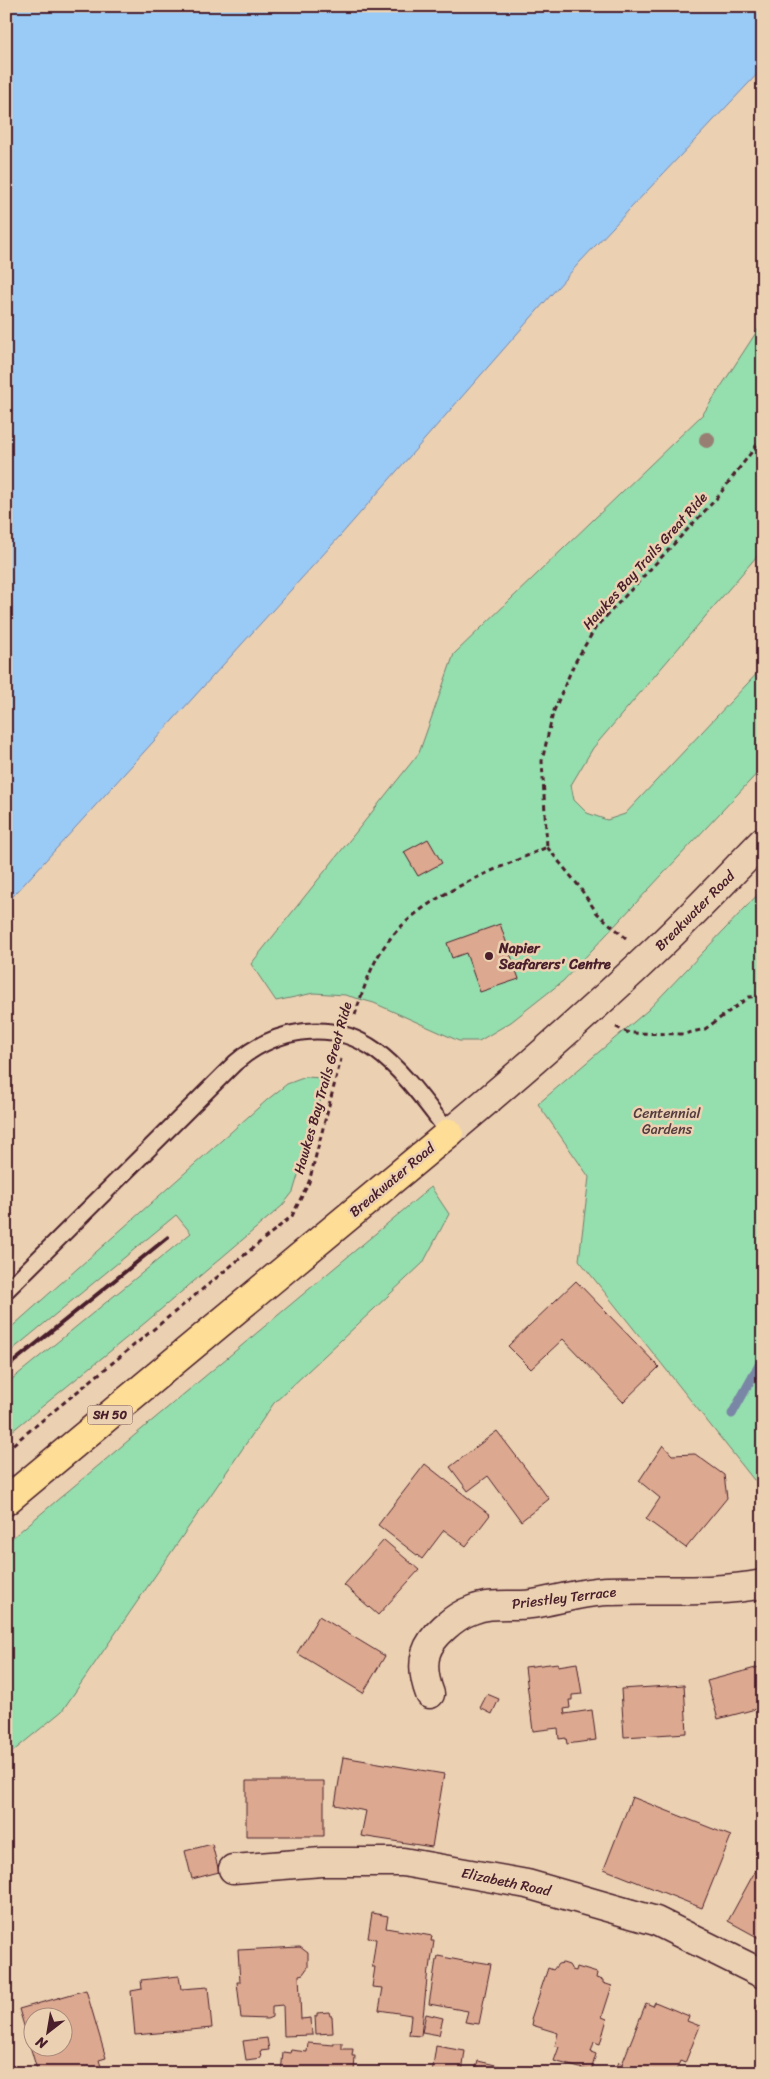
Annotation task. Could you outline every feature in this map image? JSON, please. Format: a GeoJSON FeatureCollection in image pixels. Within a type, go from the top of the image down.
{"type":"FeatureCollection","features":[{"type":"Feature","properties":{"kind":"highway","name":"Breakwater Road"},"geometry":{"type":"LineString","coordinates":[[6,1501],[449,1132]]}},
{"type":"Feature","properties":{"kind":"street","name":"Breakwater Road"},"geometry":{"type":"LineString","coordinates":[[449,1132],[571,1029],[649,957],[763,841]]}},
{"type":"Feature","properties":{"kind":"street","name":"Priestley Terrace"},"geometry":{"type":"LineString","coordinates":[[430,1694],[424,1678],[426,1653],[438,1633],[455,1618],[470,1610],[486,1605],[529,1604],[605,1591],[705,1591],[763,1584]]}},
{"type":"Feature","properties":{"kind":"street","name":"Elizabeth Road"},"geometry":{"type":"LineString","coordinates":[[233,1869],[322,1862],[403,1862],[527,1884],[656,1921],[763,1974]]}},
{"type":"Feature","properties":{"kind":"lane"},"geometry":{"type":"LineString","coordinates":[[6,1291],[245,1054],[268,1040],[294,1033],[321,1032],[348,1037],[368,1046],[386,1059],[449,1132]]}},
{"type":"Feature","properties":{"kind":"path","name":"Hawkes Bay Trails Great Ride"},"geometry":{"type":"LineString","coordinates":[[6,1450],[292,1216],[309,1182],[348,1037],[378,958],[401,927],[427,906],[455,889],[547,846],[542,761],[553,713],[574,664],[596,627],[716,499],[763,437]]}},
{"type":"Feature","properties":{"kind":"path"},"geometry":{"type":"LineString","coordinates":[[547,846],[578,885],[596,913],[649,957]]}},
{"type":"Feature","properties":{"kind":"path"},"geometry":{"type":"LineString","coordinates":[[629,1033],[684,1034],[705,1030],[749,997],[763,996]]}},
{"type":"Feature","properties":{"kind":"green space"},"geometry":{"type":"Polygon","coordinates":[[[763,322],[763,549],[593,748],[571,785],[574,800],[587,813],[607,820],[625,814],[763,667],[763,767],[563,981],[511,1022],[479,1041],[459,1041],[374,1003],[345,995],[314,993],[276,1001],[251,964],[419,753],[454,654],[703,414],[763,322]]]}},
{"type":"Feature","properties":{"kind":"green space","name":"Centennial Gardens"},"geometry":{"type":"Polygon","coordinates":[[[763,889],[763,1480],[754,1480],[579,1260],[589,1177],[538,1104],[648,1010],[763,889]]]}},
{"type":"Feature","properties":{"kind":"green space"},"geometry":{"type":"Polygon","coordinates":[[[306,1077],[323,1078],[324,1089],[293,1192],[282,1206],[146,1322],[6,1436],[6,1384],[191,1233],[176,1215],[6,1355],[6,1332],[267,1100],[287,1084],[306,1077]]]}},
{"type":"Feature","properties":{"kind":"green space"},"geometry":{"type":"Polygon","coordinates":[[[431,1187],[449,1214],[423,1263],[274,1403],[62,1711],[6,1757],[6,1543],[431,1187]]]}},
{"type":"Feature","properties":{"kind":"water"},"geometry":{"type":"Polygon","coordinates":[[[6,6],[763,6],[763,68],[579,263],[340,536],[6,904],[6,6]]]}},
{"type":"Feature","properties":{"kind":"building"},"geometry":{"type":"Polygon","coordinates":[[[428,839],[442,863],[418,876],[404,852],[428,839]]]}},
{"type":"Feature","properties":{"kind":"building","name":"Napier Seafarers' Centre"},"geometry":{"type":"Polygon","coordinates":[[[500,924],[519,979],[480,992],[466,953],[452,958],[447,943],[500,924]]]}},
{"type":"Feature","properties":{"kind":"building"},"geometry":{"type":"Polygon","coordinates":[[[576,1281],[659,1367],[623,1402],[563,1339],[531,1369],[508,1346],[576,1281]]]}},
{"type":"Feature","properties":{"kind":"building"},"geometry":{"type":"Polygon","coordinates":[[[497,1431],[549,1499],[521,1521],[488,1476],[468,1491],[450,1467],[497,1431]]]}},
{"type":"Feature","properties":{"kind":"building"},"geometry":{"type":"Polygon","coordinates":[[[663,1445],[672,1455],[695,1454],[724,1475],[727,1498],[686,1548],[646,1519],[660,1498],[639,1481],[663,1445]]]}},
{"type":"Feature","properties":{"kind":"building"},"geometry":{"type":"Polygon","coordinates":[[[425,1464],[490,1515],[466,1546],[444,1530],[422,1559],[378,1525],[425,1464]]]}},
{"type":"Feature","properties":{"kind":"building"},"geometry":{"type":"Polygon","coordinates":[[[384,1540],[419,1570],[378,1615],[344,1585],[384,1540]]]}},
{"type":"Feature","properties":{"kind":"building"},"geometry":{"type":"Polygon","coordinates":[[[319,1616],[385,1656],[363,1693],[297,1653],[319,1616]]]}},
{"type":"Feature","properties":{"kind":"building"},"geometry":{"type":"Polygon","coordinates":[[[558,1663],[558,1666],[577,1663],[582,1694],[572,1695],[572,1700],[569,1700],[570,1708],[564,1709],[565,1714],[592,1710],[596,1740],[567,1744],[566,1738],[559,1739],[558,1728],[533,1731],[525,1667],[558,1663]]]}},
{"type":"Feature","properties":{"kind":"building"},"geometry":{"type":"Polygon","coordinates":[[[763,1666],[763,1707],[718,1719],[707,1681],[763,1666]]]}},
{"type":"Feature","properties":{"kind":"building"},"geometry":{"type":"Polygon","coordinates":[[[684,1685],[687,1733],[624,1737],[621,1689],[684,1685]]]}},
{"type":"Feature","properties":{"kind":"building"},"geometry":{"type":"Polygon","coordinates":[[[487,1694],[499,1699],[492,1714],[480,1708],[487,1694]]]}},
{"type":"Feature","properties":{"kind":"building"},"geometry":{"type":"Polygon","coordinates":[[[343,1757],[444,1774],[432,1847],[361,1836],[366,1811],[335,1805],[343,1757]]]}},
{"type":"Feature","properties":{"kind":"building"},"geometry":{"type":"Polygon","coordinates":[[[246,1781],[324,1781],[324,1836],[246,1836],[246,1781]]]}},
{"type":"Feature","properties":{"kind":"building"},"geometry":{"type":"Polygon","coordinates":[[[632,1797],[731,1836],[702,1908],[604,1869],[632,1797]]]}},
{"type":"Feature","properties":{"kind":"building"},"geometry":{"type":"Polygon","coordinates":[[[212,1844],[219,1872],[192,1879],[185,1851],[212,1844]]]}},
{"type":"Feature","properties":{"kind":"building"},"geometry":{"type":"Polygon","coordinates":[[[759,1864],[763,1866],[763,1930],[759,1938],[728,1921],[759,1864]]]}},
{"type":"Feature","properties":{"kind":"building"},"geometry":{"type":"Polygon","coordinates":[[[372,1913],[388,1916],[386,1928],[432,1936],[431,1941],[434,1941],[430,1969],[428,1969],[421,2036],[409,2035],[411,2015],[379,2010],[383,1988],[372,1987],[375,1967],[372,1967],[376,1939],[368,1938],[372,1913]]]}},
{"type":"Feature","properties":{"kind":"building"},"geometry":{"type":"Polygon","coordinates":[[[300,1947],[308,1953],[308,1967],[303,1974],[299,1975],[301,2019],[311,2018],[312,2035],[284,2036],[283,2005],[272,2006],[272,2017],[267,2019],[241,2018],[237,1982],[240,1982],[238,1950],[300,1947]]]}},
{"type":"Feature","properties":{"kind":"building"},"geometry":{"type":"Polygon","coordinates":[[[438,1956],[473,1963],[473,1961],[491,1964],[479,2024],[465,2022],[468,2011],[429,2004],[438,1956]]]}},
{"type":"Feature","properties":{"kind":"building"},"geometry":{"type":"Polygon","coordinates":[[[558,1964],[569,1965],[572,1970],[576,1971],[577,1967],[597,1973],[596,1978],[612,1986],[602,2017],[607,2019],[600,2044],[594,2042],[591,2052],[596,2054],[591,2071],[554,2061],[559,2047],[555,2046],[558,2033],[532,2025],[533,2020],[531,2019],[548,1968],[553,1970],[558,1964]]]}},
{"type":"Feature","properties":{"kind":"building"},"geometry":{"type":"Polygon","coordinates":[[[179,1976],[181,1989],[208,1987],[212,2028],[135,2035],[131,1991],[142,1989],[141,1980],[179,1976]]]}},
{"type":"Feature","properties":{"kind":"building"},"geometry":{"type":"Polygon","coordinates":[[[86,1990],[106,2058],[99,2060],[103,2073],[38,2073],[33,2056],[72,2056],[72,2006],[30,2006],[86,1990]]]}},
{"type":"Feature","properties":{"kind":"building"},"geometry":{"type":"Polygon","coordinates":[[[760,2001],[763,2002],[763,2015],[755,2011],[760,2001]]]}},
{"type":"Feature","properties":{"kind":"building"},"geometry":{"type":"Polygon","coordinates":[[[655,2002],[689,2016],[687,2021],[700,2026],[685,2063],[680,2061],[675,2073],[614,2073],[619,2062],[622,2064],[646,2003],[653,2006],[655,2002]]]}},
{"type":"Feature","properties":{"kind":"building"},"geometry":{"type":"Polygon","coordinates":[[[22,2008],[22,2019],[19,2009],[22,2008]]]}},
{"type":"Feature","properties":{"kind":"building"},"geometry":{"type":"Polygon","coordinates":[[[329,2012],[330,2016],[332,2016],[333,2033],[316,2034],[315,2016],[317,2016],[317,2013],[329,2012]]]}},
{"type":"Feature","properties":{"kind":"building"},"geometry":{"type":"Polygon","coordinates":[[[426,2014],[443,2018],[439,2035],[422,2032],[426,2014]]]}},
{"type":"Feature","properties":{"kind":"building"},"geometry":{"type":"Polygon","coordinates":[[[267,2038],[269,2050],[260,2051],[261,2058],[246,2060],[243,2041],[267,2038]]]}},
{"type":"Feature","properties":{"kind":"building"},"geometry":{"type":"Polygon","coordinates":[[[308,2043],[334,2045],[334,2043],[342,2043],[342,2049],[353,2049],[352,2056],[355,2056],[354,2073],[281,2073],[283,2052],[290,2053],[291,2050],[307,2052],[308,2043]]]}},
{"type":"Feature","properties":{"kind":"building"},"geometry":{"type":"Polygon","coordinates":[[[436,2046],[465,2051],[462,2073],[432,2073],[436,2046]]]}},
{"type":"Feature","properties":{"kind":"building"},"geometry":{"type":"Polygon","coordinates":[[[478,2061],[513,2069],[512,2073],[475,2073],[478,2061]]]}},
{"type":"Feature","properties":{"kind":"waterway"},"geometry":{"type":"LineString","coordinates":[[732,1414],[763,1358]]}},
{"type":"Feature","properties":{"kind":"railway"},"geometry":{"type":"LineString","coordinates":[[6,1368],[168,1237]]}},
{"type":"Feature","properties":{"kind":"place","name":"Napier Seafarers' Centre"},"geometry":{"type":"Point","coordinates":[489,956]}}]}
